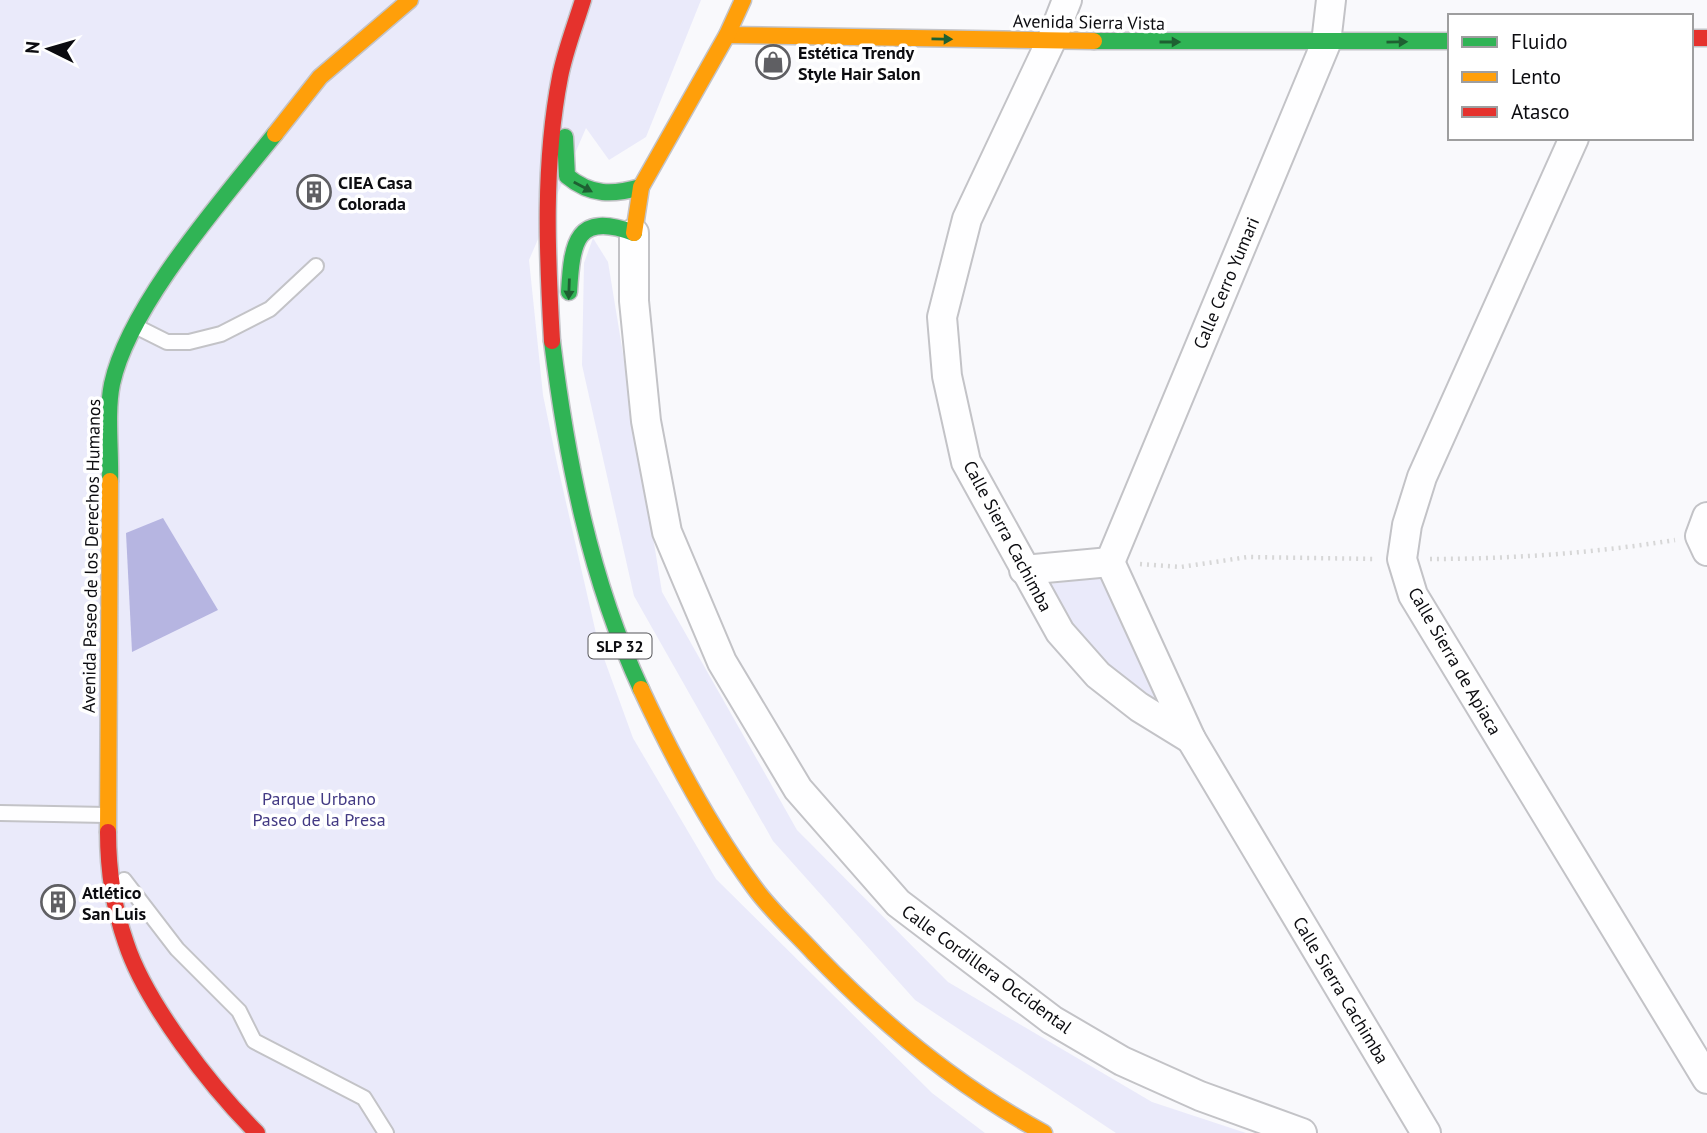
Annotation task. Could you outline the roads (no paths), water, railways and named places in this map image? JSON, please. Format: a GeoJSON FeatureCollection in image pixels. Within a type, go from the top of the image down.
{"type":"FeatureCollection","features":[{"type":"Feature","properties":{"kind":"main road","name":"Avenida Paseo de los Derechos Humanos"},"geometry":{"type":"LineString","coordinates":[[257,1133],[232,1108],[163,1016],[126,944],[108,860],[108,561],[112,385],[145,307],[212,214],[320,77],[410,0]]}},
{"type":"Feature","properties":{"kind":"main road","name":"SLP 32"},"geometry":{"type":"LineString","coordinates":[[583,0],[561,74],[554,114],[548,210],[548,299],[554,377],[571,483],[593,567],[622,653],[676,765],[755,889],[873,1014],[1000,1112],[1044,1133]]}},
{"type":"Feature","properties":{"kind":"main road","name":"Calle Cordillera Occidental"},"geometry":{"type":"LineString","coordinates":[[634,233],[641,187],[727,35],[743,0]]}},
{"type":"Feature","properties":{"kind":"main road"},"geometry":{"type":"LineString","coordinates":[[574,30],[564,156],[567,176],[579,187],[597,194],[617,194],[641,187]]}},
{"type":"Feature","properties":{"kind":"main road","name":"Avenida Sierra Vista"},"geometry":{"type":"LineString","coordinates":[[727,35],[1051,41],[1448,41]]}},
{"type":"Feature","properties":{"kind":"main road"},"geometry":{"type":"LineString","coordinates":[[554,377],[565,351],[572,248],[579,232],[592,224],[605,223],[634,233]]}},
{"type":"Feature","properties":{"kind":"street","name":"Calle Sierra Cachimba"},"geometry":{"type":"LineString","coordinates":[[1067,0],[1051,41],[967,219],[942,317],[947,376],[966,462],[1060,632],[1098,675],[1139,707],[1191,739]]}},
{"type":"Feature","properties":{"kind":"street","name":"Calle Cerro Yumari"},"geometry":{"type":"LineString","coordinates":[[1110,562],[1326,43],[1331,0]]}},
{"type":"Feature","properties":{"kind":"street","name":"Calle Sierra de Apiaca"},"geometry":{"type":"LineString","coordinates":[[1573,140],[1422,477],[1407,525],[1402,559],[1413,595],[1707,1079]]}},
{"type":"Feature","properties":{"kind":"street","name":"Calle Cordillera Occidental"},"geometry":{"type":"LineString","coordinates":[[634,233],[634,301],[646,421],[667,532],[722,663],[798,789],[898,903],[1052,1020],[1122,1061],[1200,1096],[1302,1133]]}},
{"type":"Feature","properties":{"kind":"street"},"geometry":{"type":"LineString","coordinates":[[1707,517],[1700,536],[1707,551]]}},
{"type":"Feature","properties":{"kind":"street","name":"Calle Sierra Cachimba"},"geometry":{"type":"LineString","coordinates":[[1110,562],[1191,739],[1426,1133]]}},
{"type":"Feature","properties":{"kind":"street"},"geometry":{"type":"LineString","coordinates":[[1024,570],[1110,562]]}},
{"type":"Feature","properties":{"kind":"lane"},"geometry":{"type":"LineString","coordinates":[[136,326],[167,342],[189,342],[221,334],[270,309],[316,266]]}},
{"type":"Feature","properties":{"kind":"lane"},"geometry":{"type":"LineString","coordinates":[[0,814],[108,815]]}},
{"type":"Feature","properties":{"kind":"lane"},"geometry":{"type":"LineString","coordinates":[[108,860],[177,949],[239,1011],[254,1041],[364,1098],[386,1133]]}},
{"type":"Feature","properties":{"kind":"water"},"geometry":{"type":"Polygon","coordinates":[[[163,518],[218,610],[132,652],[126,533],[163,518]]]}},
{"type":"Feature","properties":{"kind":"place","name":"Estética Trendy Style Hair Salon"},"geometry":{"type":"Point","coordinates":[773,62]}},
{"type":"Feature","properties":{"kind":"place","name":"CIEA Casa Colorada"},"geometry":{"type":"Point","coordinates":[314,192]}},
{"type":"Feature","properties":{"kind":"place","name":"Atlético San Luis"},"geometry":{"type":"Point","coordinates":[58,902]}},
{"type":"Feature","properties":{"kind":"park label","name":"Parque Urbano Paseo de la Presa"},"geometry":{"type":"Point","coordinates":[319,808]}}]}
